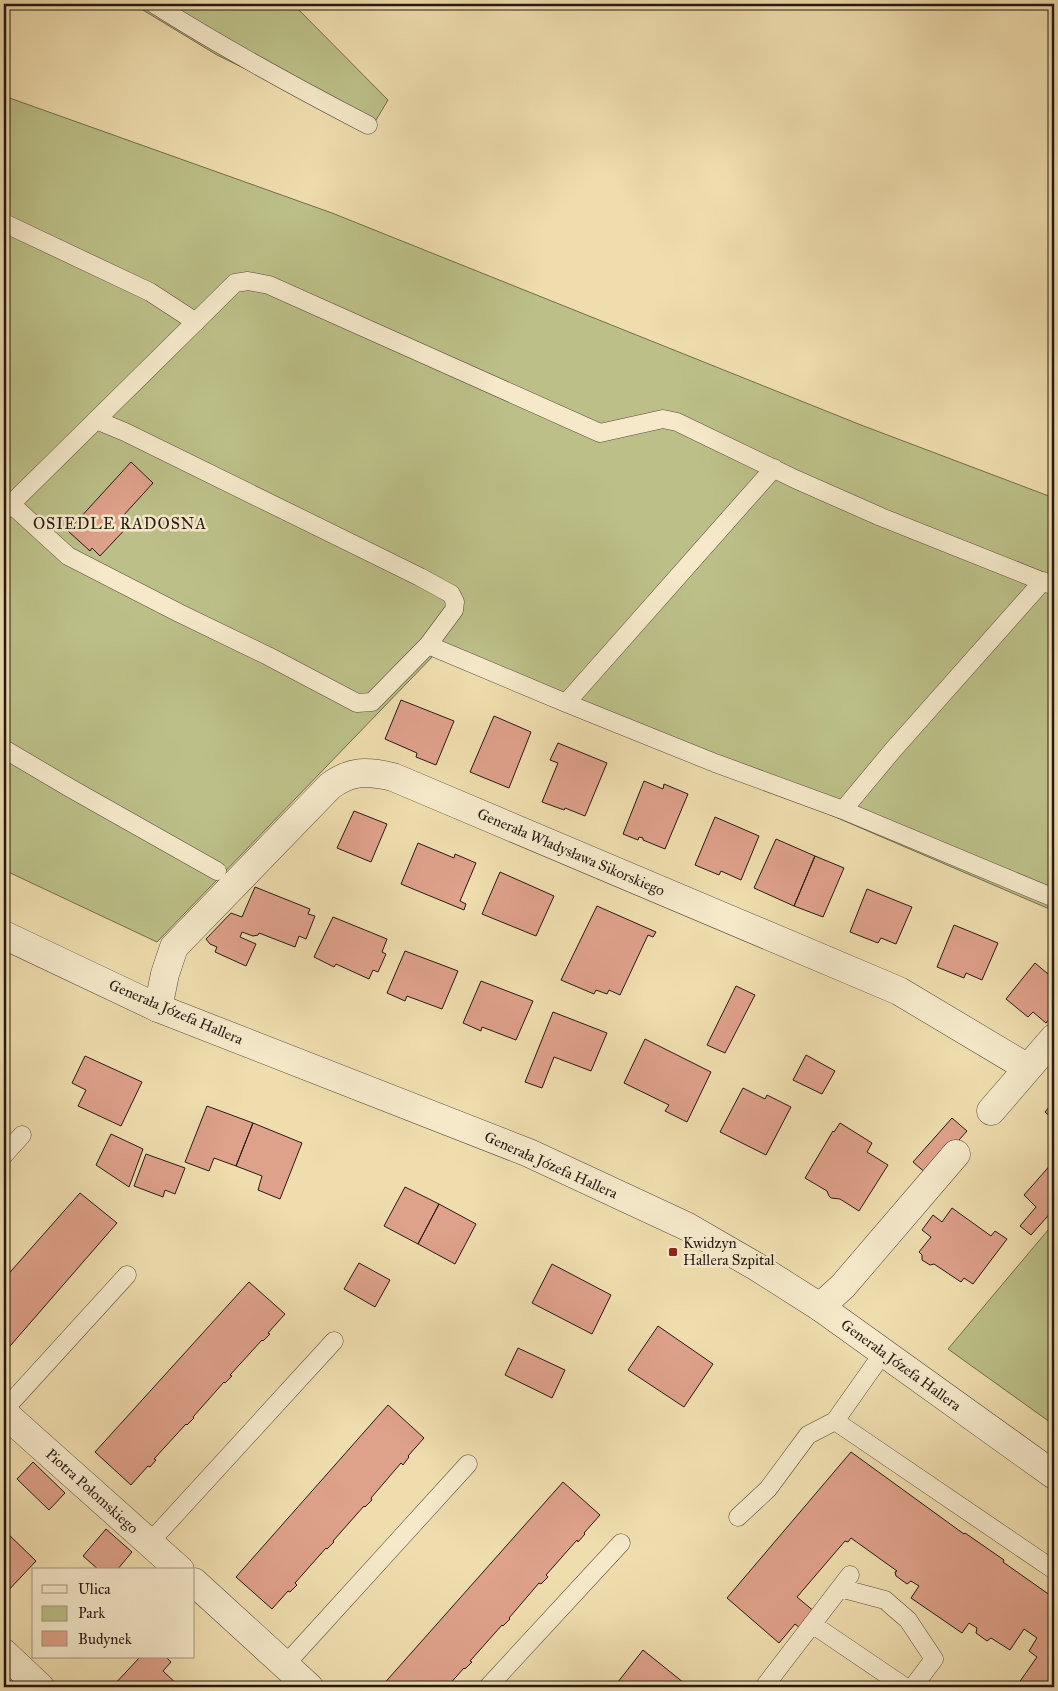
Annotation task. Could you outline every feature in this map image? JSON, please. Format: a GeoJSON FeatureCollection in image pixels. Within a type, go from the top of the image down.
{"type":"FeatureCollection","features":[{"type":"Feature","properties":{"kind":"street","name":"Generała Władysława Sikorskiego"},"geometry":{"type":"LineString","coordinates":[[158,1008],[165,974],[174,946],[330,786],[340,779],[353,774],[367,773],[392,777],[899,991],[1028,1068]]}},
{"type":"Feature","properties":{"kind":"street","name":"Generała Józefa Hallera"},"geometry":{"type":"LineString","coordinates":[[4,935],[158,1008],[529,1153],[688,1227],[757,1267],[820,1307],[1054,1475]]}},
{"type":"Feature","properties":{"kind":"street"},"geometry":{"type":"LineString","coordinates":[[991,1111],[1054,1038]]}},
{"type":"Feature","properties":{"kind":"street"},"geometry":{"type":"LineString","coordinates":[[820,1307],[843,1286],[956,1154]]}},
{"type":"Feature","properties":{"kind":"street","name":"Piotra Połomskiego"},"geometry":{"type":"LineString","coordinates":[[4,1411],[178,1568]]}},
{"type":"Feature","properties":{"kind":"street"},"geometry":{"type":"LineString","coordinates":[[195,1583],[309,1687]]}},
{"type":"Feature","properties":{"kind":"street"},"geometry":{"type":"LineString","coordinates":[[4,1653],[40,1687]]}},
{"type":"Feature","properties":{"kind":"lane"},"geometry":{"type":"LineString","coordinates":[[154,4],[201,34],[275,76],[368,125]]}},
{"type":"Feature","properties":{"kind":"lane"},"geometry":{"type":"LineString","coordinates":[[4,223],[150,292],[196,322]]}},
{"type":"Feature","properties":{"kind":"lane"},"geometry":{"type":"LineString","coordinates":[[96,420],[126,432],[451,594],[455,602],[454,610],[428,645],[372,702],[357,703],[268,656],[68,556],[8,508],[96,420],[235,283],[248,281],[269,285],[600,433],[663,420],[677,422],[882,517],[1049,583],[893,750],[843,810]]}},
{"type":"Feature","properties":{"kind":"lane"},"geometry":{"type":"LineString","coordinates":[[566,703],[774,468]]}},
{"type":"Feature","properties":{"kind":"lane"},"geometry":{"type":"LineString","coordinates":[[428,645],[715,763],[843,810],[1054,898]]}},
{"type":"Feature","properties":{"kind":"lane"},"geometry":{"type":"LineString","coordinates":[[4,749],[218,871]]}},
{"type":"Feature","properties":{"kind":"lane"},"geometry":{"type":"LineString","coordinates":[[4,1155],[22,1135]]}},
{"type":"Feature","properties":{"kind":"lane"},"geometry":{"type":"LineString","coordinates":[[4,1411],[127,1275]]}},
{"type":"Feature","properties":{"kind":"lane"},"geometry":{"type":"LineString","coordinates":[[150,1542],[334,1341]]}},
{"type":"Feature","properties":{"kind":"lane"},"geometry":{"type":"LineString","coordinates":[[738,1517],[768,1489],[808,1435],[835,1421],[883,1353]]}},
{"type":"Feature","properties":{"kind":"lane"},"geometry":{"type":"LineString","coordinates":[[835,1421],[1054,1570]]}},
{"type":"Feature","properties":{"kind":"lane"},"geometry":{"type":"LineString","coordinates":[[285,1665],[468,1464]]}},
{"type":"Feature","properties":{"kind":"lane"},"geometry":{"type":"LineString","coordinates":[[488,1687],[622,1543]]}},
{"type":"Feature","properties":{"kind":"lane"},"geometry":{"type":"LineString","coordinates":[[764,1687],[845,1581],[885,1600],[908,1620],[934,1659],[913,1687]]}},
{"type":"Feature","properties":{"kind":"lane"},"geometry":{"type":"LineString","coordinates":[[812,1624],[905,1687]]}},
{"type":"Feature","properties":{"kind":"green space"},"geometry":{"type":"Polygon","coordinates":[[[133,4],[293,4],[388,100],[370,130],[217,55],[133,4]]]}},
{"type":"Feature","properties":{"kind":"green space"},"geometry":{"type":"Polygon","coordinates":[[[4,96],[332,213],[861,425],[1054,498],[1054,911],[833,816],[435,654],[157,942],[4,870],[4,96]]]}},
{"type":"Feature","properties":{"kind":"green space"},"geometry":{"type":"Polygon","coordinates":[[[1054,1223],[1054,1425],[948,1349],[1054,1223]]]}},
{"type":"Feature","properties":{"kind":"building"},"geometry":{"type":"Polygon","coordinates":[[[131,462],[153,483],[122,517],[130,524],[100,556],[92,548],[90,551],[68,531],[131,462]]]}},
{"type":"Feature","properties":{"kind":"building"},"geometry":{"type":"Polygon","coordinates":[[[401,700],[454,721],[436,765],[416,757],[417,753],[385,739],[401,700]]]}},
{"type":"Feature","properties":{"kind":"building"},"geometry":{"type":"Polygon","coordinates":[[[494,716],[531,732],[509,788],[470,772],[494,716]]]}},
{"type":"Feature","properties":{"kind":"building"},"geometry":{"type":"Polygon","coordinates":[[[558,743],[607,763],[585,816],[542,802],[558,763],[550,760],[558,743]]]}},
{"type":"Feature","properties":{"kind":"building"},"geometry":{"type":"Polygon","coordinates":[[[644,781],[663,789],[664,784],[688,794],[665,849],[643,840],[643,838],[639,837],[638,840],[623,834],[644,781]]]}},
{"type":"Feature","properties":{"kind":"building"},"geometry":{"type":"Polygon","coordinates":[[[354,811],[387,824],[371,862],[337,848],[354,811]]]}},
{"type":"Feature","properties":{"kind":"building"},"geometry":{"type":"Polygon","coordinates":[[[715,817],[759,836],[741,880],[721,871],[719,875],[695,865],[715,817]]]}},
{"type":"Feature","properties":{"kind":"building"},"geometry":{"type":"Polygon","coordinates":[[[776,839],[815,856],[794,906],[754,888],[776,839]]]}},
{"type":"Feature","properties":{"kind":"building"},"geometry":{"type":"Polygon","coordinates":[[[418,843],[454,858],[455,854],[476,863],[460,901],[466,904],[464,910],[401,884],[418,843]]]}},
{"type":"Feature","properties":{"kind":"building"},"geometry":{"type":"Polygon","coordinates":[[[815,856],[844,868],[823,917],[794,906],[815,856]]]}},
{"type":"Feature","properties":{"kind":"building"},"geometry":{"type":"Polygon","coordinates":[[[500,872],[554,896],[536,936],[482,914],[500,872]]]}},
{"type":"Feature","properties":{"kind":"building"},"geometry":{"type":"Polygon","coordinates":[[[255,887],[310,909],[308,914],[315,916],[306,939],[299,936],[295,947],[259,933],[253,936],[242,932],[240,937],[256,944],[246,966],[215,952],[217,947],[210,944],[206,939],[231,913],[242,917],[255,887]]]}},
{"type":"Feature","properties":{"kind":"building"},"geometry":{"type":"Polygon","coordinates":[[[867,889],[912,907],[896,944],[881,938],[878,943],[850,932],[867,889]]]}},
{"type":"Feature","properties":{"kind":"building"},"geometry":{"type":"Polygon","coordinates":[[[597,906],[656,932],[653,937],[648,935],[620,995],[609,990],[607,994],[596,990],[594,994],[561,980],[597,906]]]}},
{"type":"Feature","properties":{"kind":"building"},"geometry":{"type":"Polygon","coordinates":[[[333,917],[387,939],[382,952],[386,954],[378,972],[373,970],[369,979],[336,964],[334,967],[314,957],[333,917]]]}},
{"type":"Feature","properties":{"kind":"building"},"geometry":{"type":"Polygon","coordinates":[[[954,925],[998,943],[982,980],[966,973],[964,978],[937,967],[954,925]]]}},
{"type":"Feature","properties":{"kind":"building"},"geometry":{"type":"Polygon","coordinates":[[[405,951],[458,971],[442,1009],[407,996],[405,1001],[387,993],[405,951]]]}},
{"type":"Feature","properties":{"kind":"building"},"geometry":{"type":"Polygon","coordinates":[[[1035,963],[1054,979],[1054,1013],[1046,1023],[1033,1012],[1028,1017],[1006,999],[1035,963]]]}},
{"type":"Feature","properties":{"kind":"building"},"geometry":{"type":"Polygon","coordinates":[[[481,981],[533,1001],[516,1040],[482,1027],[481,1031],[463,1023],[481,981]]]}},
{"type":"Feature","properties":{"kind":"building"},"geometry":{"type":"Polygon","coordinates":[[[736,986],[755,995],[725,1053],[707,1045],[736,986]]]}},
{"type":"Feature","properties":{"kind":"building"},"geometry":{"type":"Polygon","coordinates":[[[553,1012],[607,1033],[591,1071],[554,1057],[542,1088],[525,1082],[553,1012]]]}},
{"type":"Feature","properties":{"kind":"building"},"geometry":{"type":"Polygon","coordinates":[[[645,1039],[711,1072],[687,1122],[665,1111],[669,1105],[624,1083],[645,1039]]]}},
{"type":"Feature","properties":{"kind":"building"},"geometry":{"type":"Polygon","coordinates":[[[806,1055],[835,1071],[822,1094],[793,1080],[806,1055]]]}},
{"type":"Feature","properties":{"kind":"building"},"geometry":{"type":"Polygon","coordinates":[[[85,1056],[142,1082],[121,1126],[78,1106],[86,1090],[72,1083],[85,1056]]]}},
{"type":"Feature","properties":{"kind":"building"},"geometry":{"type":"Polygon","coordinates":[[[743,1088],[765,1099],[767,1095],[791,1107],[766,1155],[720,1132],[743,1088]]]}},
{"type":"Feature","properties":{"kind":"building"},"geometry":{"type":"Polygon","coordinates":[[[1054,1101],[1054,1120],[1045,1112],[1054,1101]]]}},
{"type":"Feature","properties":{"kind":"building"},"geometry":{"type":"Polygon","coordinates":[[[207,1106],[253,1123],[236,1166],[214,1158],[209,1171],[185,1162],[207,1106]]]}},
{"type":"Feature","properties":{"kind":"building"},"geometry":{"type":"Polygon","coordinates":[[[952,1118],[967,1131],[928,1175],[913,1162],[952,1118]]]}},
{"type":"Feature","properties":{"kind":"building"},"geometry":{"type":"Polygon","coordinates":[[[253,1123],[302,1143],[280,1199],[258,1190],[262,1176],[236,1166],[253,1123]]]}},
{"type":"Feature","properties":{"kind":"building"},"geometry":{"type":"Polygon","coordinates":[[[840,1123],[872,1143],[867,1152],[888,1165],[859,1211],[840,1199],[831,1198],[827,1191],[805,1178],[833,1131],[840,1123]]]}},
{"type":"Feature","properties":{"kind":"building"},"geometry":{"type":"Polygon","coordinates":[[[111,1134],[143,1149],[129,1187],[96,1165],[111,1134]]]}},
{"type":"Feature","properties":{"kind":"building"},"geometry":{"type":"Polygon","coordinates":[[[146,1154],[185,1168],[175,1194],[165,1190],[163,1197],[134,1186],[146,1154]]]}},
{"type":"Feature","properties":{"kind":"building"},"geometry":{"type":"Polygon","coordinates":[[[1053,1162],[1054,1209],[1031,1235],[1020,1226],[1036,1207],[1024,1195],[1053,1162]]]}},
{"type":"Feature","properties":{"kind":"building"},"geometry":{"type":"Polygon","coordinates":[[[405,1187],[439,1204],[418,1244],[384,1226],[405,1187]]]}},
{"type":"Feature","properties":{"kind":"building"},"geometry":{"type":"Polygon","coordinates":[[[80,1193],[117,1223],[4,1353],[4,1279],[80,1193]]]}},
{"type":"Feature","properties":{"kind":"building"},"geometry":{"type":"Polygon","coordinates":[[[439,1204],[476,1224],[455,1264],[418,1244],[439,1204]]]}},
{"type":"Feature","properties":{"kind":"building"},"geometry":{"type":"Polygon","coordinates":[[[952,1208],[991,1236],[995,1231],[1007,1239],[973,1284],[964,1278],[961,1282],[934,1264],[930,1265],[922,1260],[922,1255],[919,1252],[931,1237],[922,1230],[933,1215],[942,1222],[952,1208]]]}},
{"type":"Feature","properties":{"kind":"building"},"geometry":{"type":"Polygon","coordinates":[[[359,1263],[390,1280],[375,1307],[344,1289],[359,1263]]]}},
{"type":"Feature","properties":{"kind":"building"},"geometry":{"type":"Polygon","coordinates":[[[552,1264],[611,1295],[592,1334],[532,1303],[552,1264]]]}},
{"type":"Feature","properties":{"kind":"building"},"geometry":{"type":"Polygon","coordinates":[[[249,1282],[285,1314],[268,1333],[270,1334],[262,1340],[194,1418],[186,1424],[154,1459],[156,1460],[150,1467],[148,1466],[131,1485],[95,1452],[249,1282]]]}},
{"type":"Feature","properties":{"kind":"building"},"geometry":{"type":"Polygon","coordinates":[[[658,1326],[713,1364],[684,1407],[628,1370],[658,1326]]]}},
{"type":"Feature","properties":{"kind":"building"},"geometry":{"type":"Polygon","coordinates":[[[518,1348],[565,1370],[552,1398],[505,1375],[518,1348]]]}},
{"type":"Feature","properties":{"kind":"building"},"geometry":{"type":"Polygon","coordinates":[[[388,1405],[424,1438],[408,1456],[403,1465],[401,1463],[371,1498],[372,1500],[364,1506],[334,1542],[326,1548],[295,1583],[297,1585],[290,1592],[288,1591],[272,1609],[236,1577],[388,1405]]]}},
{"type":"Feature","properties":{"kind":"building"},"geometry":{"type":"Polygon","coordinates":[[[851,1452],[964,1534],[1004,1560],[1003,1562],[1054,1598],[1054,1687],[1016,1687],[1037,1657],[1029,1651],[1037,1638],[1024,1629],[1010,1650],[991,1638],[987,1641],[976,1633],[977,1628],[969,1623],[962,1633],[911,1598],[919,1586],[911,1581],[907,1584],[896,1576],[895,1572],[897,1571],[851,1538],[848,1542],[845,1541],[797,1597],[816,1613],[800,1628],[795,1624],[779,1643],[727,1598],[851,1452]]]}},
{"type":"Feature","properties":{"kind":"building"},"geometry":{"type":"Polygon","coordinates":[[[33,1462],[65,1493],[49,1510],[17,1479],[33,1462]]]}},
{"type":"Feature","properties":{"kind":"building"},"geometry":{"type":"Polygon","coordinates":[[[563,1482],[600,1515],[578,1542],[577,1540],[546,1575],[548,1577],[541,1584],[539,1583],[510,1619],[502,1625],[470,1661],[472,1662],[447,1687],[381,1687],[563,1482]]]}},
{"type":"Feature","properties":{"kind":"building"},"geometry":{"type":"Polygon","coordinates":[[[106,1529],[132,1552],[119,1568],[97,1568],[83,1556],[106,1529]]]}},
{"type":"Feature","properties":{"kind":"building"},"geometry":{"type":"Polygon","coordinates":[[[4,1530],[36,1561],[5,1594],[4,1592],[4,1530]]]}},
{"type":"Feature","properties":{"kind":"building"},"geometry":{"type":"Polygon","coordinates":[[[643,1650],[689,1687],[614,1687],[643,1650]]]}},
{"type":"Feature","properties":{"kind":"building"},"geometry":{"type":"Polygon","coordinates":[[[139,1658],[167,1658],[171,1662],[163,1671],[180,1687],[112,1687],[139,1658]]]}},
{"type":"Feature","properties":{"kind":"place","name":"Kwidzyn Hallera Szpital"},"geometry":{"type":"Point","coordinates":[673,1252]}},
{"type":"Feature","properties":{"kind":"district","name":"OSIEDLE RADOSNA"},"geometry":{"type":"Point","coordinates":[120,523]}}]}
